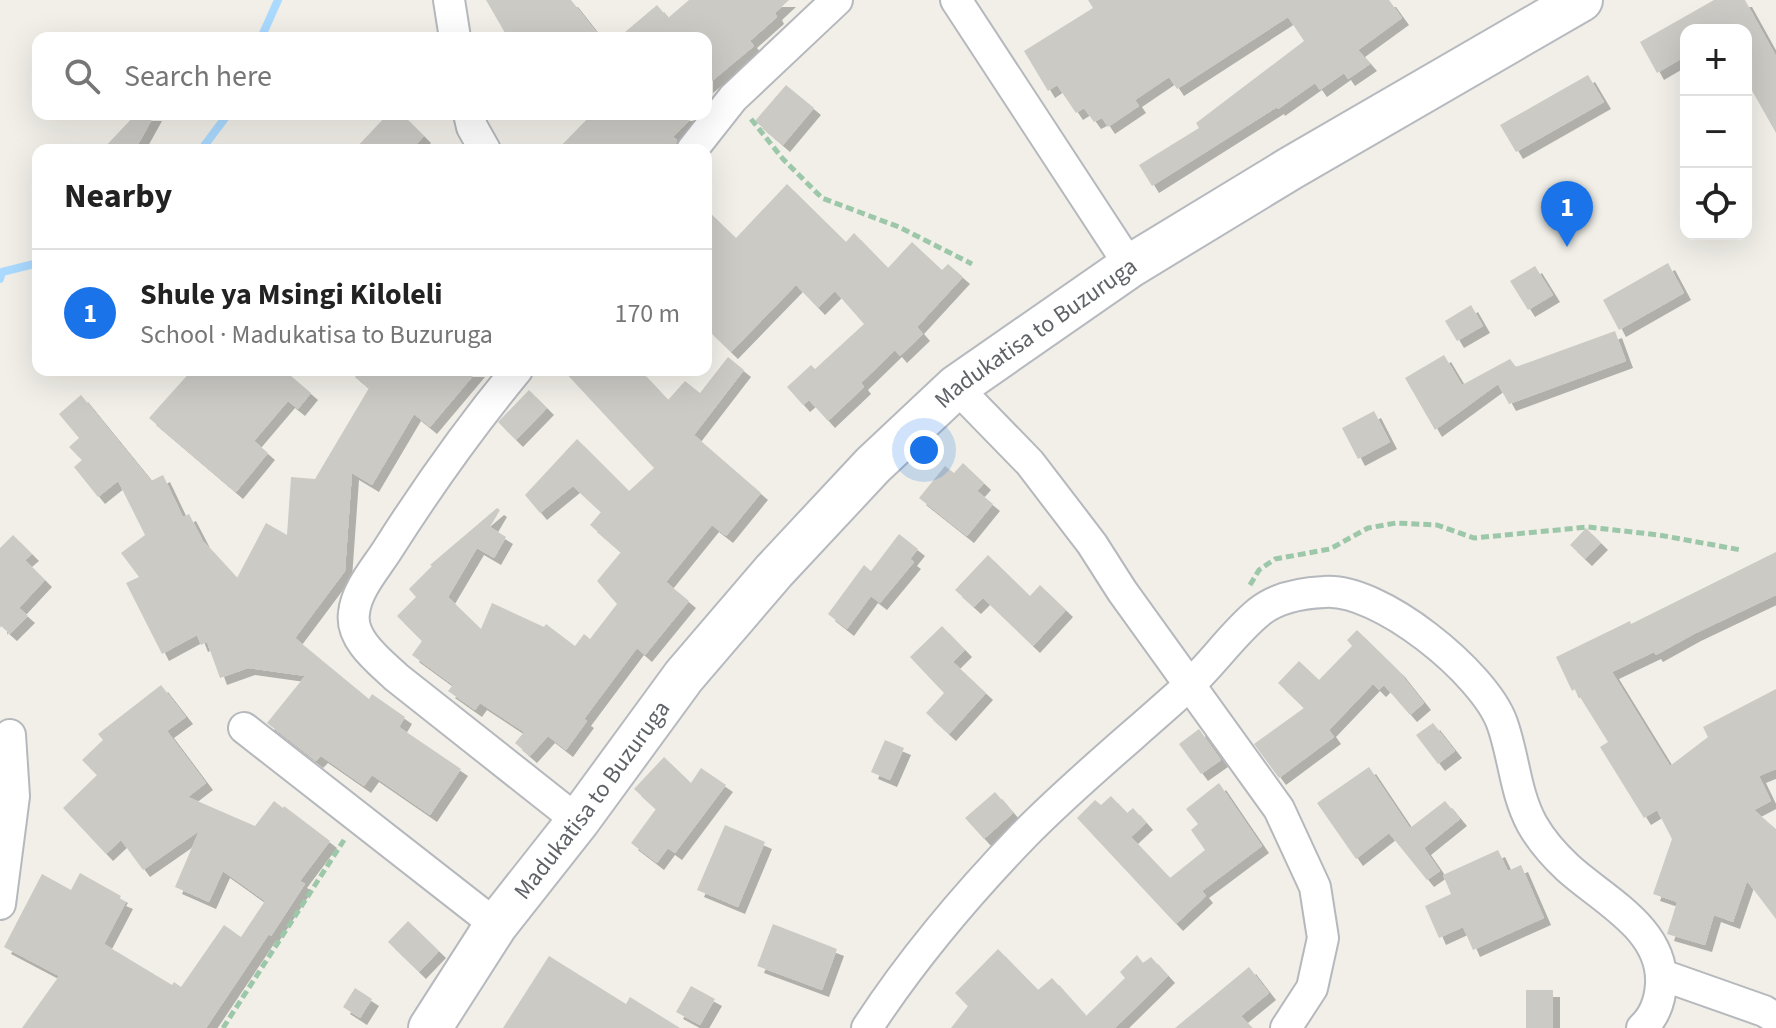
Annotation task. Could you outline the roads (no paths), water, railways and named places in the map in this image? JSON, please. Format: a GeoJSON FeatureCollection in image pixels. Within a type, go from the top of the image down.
{"type":"FeatureCollection","features":[{"type":"Feature","properties":{"kind":"main road","name":"Madukatisa to Buzuruga"},"geometry":{"type":"LineString","coordinates":[[430,1028],[496,925],[578,821],[684,676],[774,571],[873,465],[956,387],[1130,266],[1291,168],[1581,0]]}},
{"type":"Feature","properties":{"kind":"street"},"geometry":{"type":"LineString","coordinates":[[697,144],[733,98],[837,0]]}},
{"type":"Feature","properties":{"kind":"street"},"geometry":{"type":"LineString","coordinates":[[956,0],[1130,266]]}},
{"type":"Feature","properties":{"kind":"street"},"geometry":{"type":"LineString","coordinates":[[451,3],[454,32]]}},
{"type":"Feature","properties":{"kind":"street"},"geometry":{"type":"LineString","coordinates":[[470,120],[482,144]]}},
{"type":"Feature","properties":{"kind":"street"},"geometry":{"type":"LineString","coordinates":[[512,376],[429,486],[362,590],[353,614],[358,636],[396,677],[578,821]]}},
{"type":"Feature","properties":{"kind":"street"},"geometry":{"type":"LineString","coordinates":[[956,387],[1030,463],[1092,544],[1122,591],[1279,809],[1315,887],[1323,938],[1312,988],[1286,1028]]}},
{"type":"Feature","properties":{"kind":"street"},"geometry":{"type":"LineString","coordinates":[[867,1028],[895,985],[1025,835],[1190,685],[1261,611],[1281,600],[1325,591],[1344,592],[1378,605],[1426,636],[1487,693],[1502,722],[1522,800],[1532,823],[1568,868],[1606,898],[1653,946],[1662,975],[1660,1000],[1649,1022],[1642,1028]]}},
{"type":"Feature","properties":{"kind":"street"},"geometry":{"type":"LineString","coordinates":[[244,728],[496,925]]}},
{"type":"Feature","properties":{"kind":"street"},"geometry":{"type":"LineString","coordinates":[[1,889],[14,796],[10,735]]}},
{"type":"Feature","properties":{"kind":"street"},"geometry":{"type":"LineString","coordinates":[[1662,975],[1776,1018]]}},
{"type":"Feature","properties":{"kind":"waterway"},"geometry":{"type":"LineString","coordinates":[[264,32],[278,0]]}},
{"type":"Feature","properties":{"kind":"waterway"},"geometry":{"type":"LineString","coordinates":[[206,144],[224,120]]}},
{"type":"Feature","properties":{"kind":"waterway"},"geometry":{"type":"LineString","coordinates":[[0,279],[2,272],[32,264]]}},
{"type":"Feature","properties":{"kind":"place","name":"Shule ya Msingi Kiloleli"},"geometry":{"type":"Point","coordinates":[1567,247]}}]}
